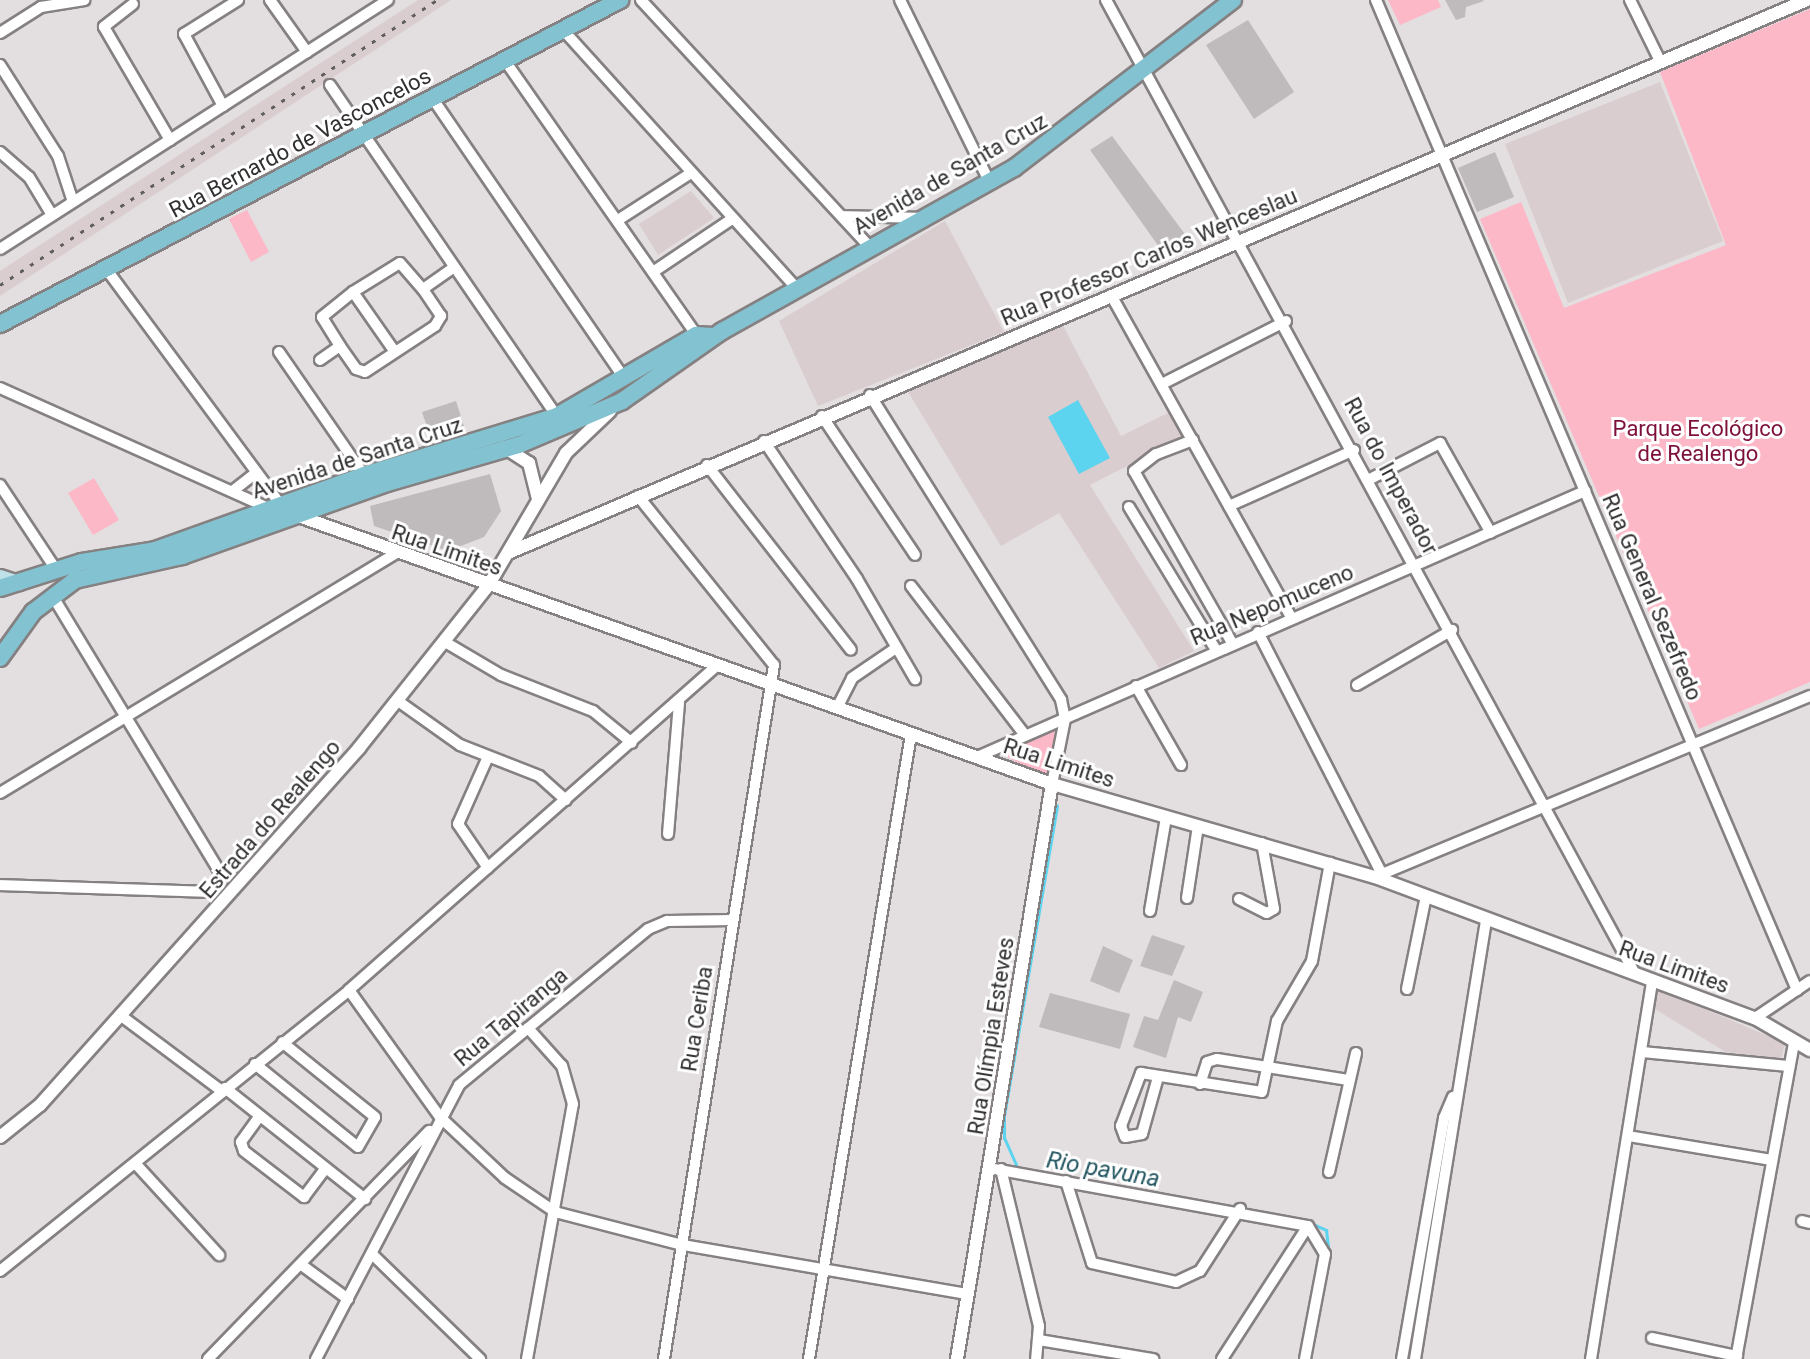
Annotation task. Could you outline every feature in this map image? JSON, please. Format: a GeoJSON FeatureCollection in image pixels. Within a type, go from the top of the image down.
{"type":"FeatureCollection","features":[{"type":"Feature","properties":{"kind":"main road","name":"Rua Bernardo de Vasconcelos"},"geometry":{"type":"LineString","coordinates":[[0,324],[565,32],[620,0]]}},
{"type":"Feature","properties":{"kind":"main road","name":"Avenida de Santa Cruz"},"geometry":{"type":"LineString","coordinates":[[0,658],[34,612],[75,580],[182,556],[364,475],[557,416],[624,378],[705,340],[989,181],[1145,72],[1233,0]]}},
{"type":"Feature","properties":{"kind":"main road","name":"Avenida de Santa Cruz"},"geometry":{"type":"LineString","coordinates":[[0,588],[57,571],[155,550],[282,509],[507,448],[622,401],[705,340]]}},
{"type":"Feature","properties":{"kind":"main road"},"geometry":{"type":"LineString","coordinates":[[0,577],[19,583],[34,612]]}},
{"type":"Feature","properties":{"kind":"street"},"geometry":{"type":"LineString","coordinates":[[0,33],[41,7],[84,0]]}},
{"type":"Feature","properties":{"kind":"street"},"geometry":{"type":"LineString","coordinates":[[223,106],[184,34],[238,0]]}},
{"type":"Feature","properties":{"kind":"street"},"geometry":{"type":"LineString","coordinates":[[270,0],[307,52]]}},
{"type":"Feature","properties":{"kind":"street"},"geometry":{"type":"LineString","coordinates":[[0,249],[388,0]]}},
{"type":"Feature","properties":{"kind":"street"},"geometry":{"type":"LineString","coordinates":[[641,0],[870,247]]}},
{"type":"Feature","properties":{"kind":"street"},"geometry":{"type":"LineString","coordinates":[[900,0],[989,181]]}},
{"type":"Feature","properties":{"kind":"street","name":"Rua do Imperador"},"geometry":{"type":"LineString","coordinates":[[1106,0],[1286,321],[1635,974]]}},
{"type":"Feature","properties":{"kind":"street","name":"Rua General Sezefredo"},"geometry":{"type":"LineString","coordinates":[[1376,0],[1797,990]]}},
{"type":"Feature","properties":{"kind":"street"},"geometry":{"type":"LineString","coordinates":[[1630,0],[1661,63]]}},
{"type":"Feature","properties":{"kind":"street","name":"Rua Professor Carlos Wenceslau"},"geometry":{"type":"LineString","coordinates":[[508,553],[870,395],[1807,0]]}},
{"type":"Feature","properties":{"kind":"street"},"geometry":{"type":"LineString","coordinates":[[133,4],[103,24],[170,140]]}},
{"type":"Feature","properties":{"kind":"street"},"geometry":{"type":"LineString","coordinates":[[565,32],[797,289]]}},
{"type":"Feature","properties":{"kind":"street"},"geometry":{"type":"LineString","coordinates":[[506,62],[653,272],[705,340]]}},
{"type":"Feature","properties":{"kind":"street"},"geometry":{"type":"LineString","coordinates":[[0,65],[58,156],[73,202]]}},
{"type":"Feature","properties":{"kind":"street"},"geometry":{"type":"LineString","coordinates":[[330,85],[360,136],[557,416]]}},
{"type":"Feature","properties":{"kind":"street"},"geometry":{"type":"LineString","coordinates":[[433,99],[624,378]]}},
{"type":"Feature","properties":{"kind":"street"},"geometry":{"type":"LineString","coordinates":[[0,152],[27,174],[52,215]]}},
{"type":"Feature","properties":{"kind":"street"},"geometry":{"type":"LineString","coordinates":[[618,220],[691,173]]}},
{"type":"Feature","properties":{"kind":"street"},"geometry":{"type":"LineString","coordinates":[[842,216],[922,218]]}},
{"type":"Feature","properties":{"kind":"street"},"geometry":{"type":"LineString","coordinates":[[653,272],[732,219]]}},
{"type":"Feature","properties":{"kind":"street"},"geometry":{"type":"LineString","coordinates":[[400,263],[423,289],[441,319],[361,373],[322,317],[353,292],[400,263]]}},
{"type":"Feature","properties":{"kind":"street"},"geometry":{"type":"LineString","coordinates":[[423,289],[453,268]]}},
{"type":"Feature","properties":{"kind":"street"},"geometry":{"type":"LineString","coordinates":[[107,270],[282,509]]}},
{"type":"Feature","properties":{"kind":"street"},"geometry":{"type":"LineString","coordinates":[[353,292],[395,352]]}},
{"type":"Feature","properties":{"kind":"street"},"geometry":{"type":"LineString","coordinates":[[1111,295],[1291,617]]}},
{"type":"Feature","properties":{"kind":"street"},"geometry":{"type":"LineString","coordinates":[[1162,384],[1286,321]]}},
{"type":"Feature","properties":{"kind":"street"},"geometry":{"type":"LineString","coordinates":[[320,360],[340,346]]}},
{"type":"Feature","properties":{"kind":"street"},"geometry":{"type":"LineString","coordinates":[[279,352],[364,475]]}},
{"type":"Feature","properties":{"kind":"street","name":"Rua Limites"},"geometry":{"type":"LineString","coordinates":[[0,388],[234,490],[395,554],[838,706],[1052,784],[1379,875],[1486,920],[1755,1018],[1810,1050]]}},
{"type":"Feature","properties":{"kind":"street"},"geometry":{"type":"LineString","coordinates":[[870,395],[1056,692],[1065,719]]}},
{"type":"Feature","properties":{"kind":"street","name":"Estrada do Realengo"},"geometry":{"type":"LineString","coordinates":[[0,1137],[40,1105],[245,879],[398,701],[488,586],[574,442],[622,401]]}},
{"type":"Feature","properties":{"kind":"street"},"geometry":{"type":"LineString","coordinates":[[822,416],[915,555]]}},
{"type":"Feature","properties":{"kind":"street"},"geometry":{"type":"LineString","coordinates":[[485,439],[507,448],[535,472],[538,500]]}},
{"type":"Feature","properties":{"kind":"street"},"geometry":{"type":"LineString","coordinates":[[1193,440],[1156,454],[1134,471],[1232,643]]}},
{"type":"Feature","properties":{"kind":"street"},"geometry":{"type":"LineString","coordinates":[[764,441],[915,679]]}},
{"type":"Feature","properties":{"kind":"street"},"geometry":{"type":"LineString","coordinates":[[1370,479],[1440,443],[1491,533]]}},
{"type":"Feature","properties":{"kind":"street"},"geometry":{"type":"LineString","coordinates":[[1229,506],[1354,450]]}},
{"type":"Feature","properties":{"kind":"street"},"geometry":{"type":"LineString","coordinates":[[707,465],[851,650]]}},
{"type":"Feature","properties":{"kind":"street"},"geometry":{"type":"LineString","coordinates":[[234,490],[256,473]]}},
{"type":"Feature","properties":{"kind":"street"},"geometry":{"type":"LineString","coordinates":[[0,485],[57,571]]}},
{"type":"Feature","properties":{"kind":"street","name":"Rua Nepomuceno"},"geometry":{"type":"LineString","coordinates":[[977,757],[1291,617],[1585,491]]}},
{"type":"Feature","properties":{"kind":"street"},"geometry":{"type":"LineString","coordinates":[[638,496],[771,656],[774,685]]}},
{"type":"Feature","properties":{"kind":"street"},"geometry":{"type":"LineString","coordinates":[[1129,507],[1214,652]]}},
{"type":"Feature","properties":{"kind":"street"},"geometry":{"type":"LineString","coordinates":[[526,521],[529,533],[543,537]]}},
{"type":"Feature","properties":{"kind":"street"},"geometry":{"type":"LineString","coordinates":[[0,793],[395,554]]}},
{"type":"Feature","properties":{"kind":"street"},"geometry":{"type":"LineString","coordinates":[[911,586],[1025,735]]}},
{"type":"Feature","properties":{"kind":"street"},"geometry":{"type":"LineString","coordinates":[[52,595],[222,876]]}},
{"type":"Feature","properties":{"kind":"street"},"geometry":{"type":"LineString","coordinates":[[34,612],[62,611]]}},
{"type":"Feature","properties":{"kind":"street"},"geometry":{"type":"LineString","coordinates":[[1357,685],[1452,630]]}},
{"type":"Feature","properties":{"kind":"street"},"geometry":{"type":"LineString","coordinates":[[1258,632],[1379,875],[1810,696]]}},
{"type":"Feature","properties":{"kind":"street"},"geometry":{"type":"LineString","coordinates":[[445,642],[501,675],[593,711],[632,743]]}},
{"type":"Feature","properties":{"kind":"street"},"geometry":{"type":"LineString","coordinates":[[838,706],[852,678],[896,648]]}},
{"type":"Feature","properties":{"kind":"street"},"geometry":{"type":"LineString","coordinates":[[0,1271],[349,990],[679,702],[717,665]]}},
{"type":"Feature","properties":{"kind":"street","name":"Rua Ceriba"},"geometry":{"type":"LineString","coordinates":[[664,1359],[733,920],[774,685]]}},
{"type":"Feature","properties":{"kind":"street"},"geometry":{"type":"LineString","coordinates":[[1136,686],[1181,765]]}},
{"type":"Feature","properties":{"kind":"street"},"geometry":{"type":"LineString","coordinates":[[398,701],[487,759],[539,776],[566,800]]}},
{"type":"Feature","properties":{"kind":"street"},"geometry":{"type":"LineString","coordinates":[[668,834],[679,702]]}},
{"type":"Feature","properties":{"kind":"street","name":"Rua Olímpia Esteves"},"geometry":{"type":"LineString","coordinates":[[957,1359],[995,1168],[1052,784],[1065,719]]}},
{"type":"Feature","properties":{"kind":"street"},"geometry":{"type":"LineString","coordinates":[[809,1359],[911,734]]}},
{"type":"Feature","properties":{"kind":"street"},"geometry":{"type":"LineString","coordinates":[[487,759],[458,824],[488,868]]}},
{"type":"Feature","properties":{"kind":"street"},"geometry":{"type":"LineString","coordinates":[[1150,911],[1166,817]]}},
{"type":"Feature","properties":{"kind":"street"},"geometry":{"type":"LineString","coordinates":[[1187,898],[1198,826]]}},
{"type":"Feature","properties":{"kind":"street"},"geometry":{"type":"LineString","coordinates":[[1239,899],[1267,913],[1274,909],[1268,845]]}},
{"type":"Feature","properties":{"kind":"street"},"geometry":{"type":"LineString","coordinates":[[1158,1077],[1142,1134],[1125,1137],[1121,1126],[1137,1075],[1158,1077],[1259,1094],[1277,1021],[1307,974],[1330,863]]}},
{"type":"Feature","properties":{"kind":"street"},"geometry":{"type":"LineString","coordinates":[[222,876],[245,879]]}},
{"type":"Feature","properties":{"kind":"street"},"geometry":{"type":"LineString","coordinates":[[0,885],[207,892],[222,876]]}},
{"type":"Feature","properties":{"kind":"street"},"geometry":{"type":"LineString","coordinates":[[207,892],[216,911]]}},
{"type":"Feature","properties":{"kind":"street"},"geometry":{"type":"LineString","coordinates":[[1407,989],[1426,896]]}},
{"type":"Feature","properties":{"kind":"street","name":"Rua Tapiranga"},"geometry":{"type":"LineString","coordinates":[[316,1359],[459,1085],[656,924],[733,920]]}},
{"type":"Feature","properties":{"kind":"street"},"geometry":{"type":"LineString","coordinates":[[1402,1359],[1486,920]]}},
{"type":"Feature","properties":{"kind":"street"},"geometry":{"type":"LineString","coordinates":[[1591,1359],[1652,981]]}},
{"type":"Feature","properties":{"kind":"street"},"geometry":{"type":"LineString","coordinates":[[1755,1018],[1810,981]]}},
{"type":"Feature","properties":{"kind":"street"},"geometry":{"type":"LineString","coordinates":[[349,990],[439,1120],[505,1178],[555,1212],[683,1245],[968,1294]]}},
{"type":"Feature","properties":{"kind":"street"},"geometry":{"type":"LineString","coordinates":[[120,1015],[224,1090],[365,1199]]}},
{"type":"Feature","properties":{"kind":"street"},"geometry":{"type":"LineString","coordinates":[[527,1359],[555,1212],[572,1091],[562,1066],[528,1028]]}},
{"type":"Feature","properties":{"kind":"street"},"geometry":{"type":"LineString","coordinates":[[255,1064],[358,1147],[376,1119],[282,1042]]}},
{"type":"Feature","properties":{"kind":"street"},"geometry":{"type":"LineString","coordinates":[[1652,1338],[1737,1358],[1794,1042]]}},
{"type":"Feature","properties":{"kind":"street"},"geometry":{"type":"LineString","coordinates":[[1642,1052],[1788,1066]]}},
{"type":"Feature","properties":{"kind":"street"},"geometry":{"type":"LineString","coordinates":[[1329,1172],[1356,1053]]}},
{"type":"Feature","properties":{"kind":"street"},"geometry":{"type":"LineString","coordinates":[[1200,1084],[1211,1060],[1267,1065],[1348,1080]]}},
{"type":"Feature","properties":{"kind":"street"},"geometry":{"type":"LineString","coordinates":[[1415,1359],[1456,1117],[1450,1102]]}},
{"type":"Feature","properties":{"kind":"street"},"geometry":{"type":"LineString","coordinates":[[259,1117],[241,1142],[244,1151],[304,1197],[324,1170]]}},
{"type":"Feature","properties":{"kind":"street"},"geometry":{"type":"LineString","coordinates":[[208,1359],[303,1266],[439,1120]]}},
{"type":"Feature","properties":{"kind":"street"},"geometry":{"type":"LineString","coordinates":[[1628,1136],[1771,1160]]}},
{"type":"Feature","properties":{"kind":"street"},"geometry":{"type":"LineString","coordinates":[[135,1163],[219,1255]]}},
{"type":"Feature","properties":{"kind":"street"},"geometry":{"type":"LineString","coordinates":[[1036,1359],[1039,1340],[995,1168],[1240,1209],[1308,1226],[1324,1247],[1305,1359]]}},
{"type":"Feature","properties":{"kind":"street"},"geometry":{"type":"LineString","coordinates":[[1066,1181],[1092,1263],[1176,1282],[1200,1271],[1240,1209]]}},
{"type":"Feature","properties":{"kind":"street"},"geometry":{"type":"LineString","coordinates":[[1222,1359],[1308,1226]]}},
{"type":"Feature","properties":{"kind":"street"},"geometry":{"type":"LineString","coordinates":[[372,1254],[480,1359]]}},
{"type":"Feature","properties":{"kind":"street"},"geometry":{"type":"LineString","coordinates":[[303,1266],[348,1299]]}},
{"type":"Feature","properties":{"kind":"street"},"geometry":{"type":"LineString","coordinates":[[1039,1340],[1153,1359]]}},
{"type":"Feature","properties":{"kind":"shaded area"},"geometry":{"type":"Polygon","coordinates":[[[418,0],[451,0],[0,296],[0,271],[418,0]]]}},
{"type":"Feature","properties":{"kind":"shaded area"},"geometry":{"type":"Polygon","coordinates":[[[1660,82],[1723,241],[1568,303],[1505,144],[1660,82]]]}},
{"type":"Feature","properties":{"kind":"shaded area"},"geometry":{"type":"Polygon","coordinates":[[[691,191],[714,218],[658,255],[639,224],[691,191]]]}},
{"type":"Feature","properties":{"kind":"shaded area"},"geometry":{"type":"Polygon","coordinates":[[[945,221],[1004,332],[818,406],[779,321],[945,221]]]}},
{"type":"Feature","properties":{"kind":"shaded area"},"geometry":{"type":"Polygon","coordinates":[[[1061,322],[1121,436],[1170,412],[1183,437],[1090,485],[1194,651],[1159,668],[1059,513],[1001,546],[907,390],[1061,322]]]}},
{"type":"Feature","properties":{"kind":"shaded area"},"geometry":{"type":"Polygon","coordinates":[[[1657,989],[1785,1043],[1781,1059],[1726,1052],[1653,1008],[1657,989]]]}},
{"type":"Feature","properties":{"kind":"green space"},"geometry":{"type":"Polygon","coordinates":[[[1388,0],[1438,0],[1441,7],[1400,25],[1388,0]]]}},
{"type":"Feature","properties":{"kind":"green space","name":"Parque Ecológico de Realengo"},"geometry":{"type":"Polygon","coordinates":[[[1810,9],[1810,682],[1699,729],[1480,219],[1521,202],[1564,308],[1726,245],[1660,72],[1810,9]]]}},
{"type":"Feature","properties":{"kind":"green space"},"geometry":{"type":"Polygon","coordinates":[[[247,210],[269,252],[251,262],[229,219],[247,210]]]}},
{"type":"Feature","properties":{"kind":"green space"},"geometry":{"type":"Polygon","coordinates":[[[94,478],[119,520],[93,535],[68,493],[94,478]]]}},
{"type":"Feature","properties":{"kind":"green space"},"geometry":{"type":"Polygon","coordinates":[[[1055,731],[1048,779],[1000,753],[1055,731]]]}},
{"type":"Feature","properties":{"kind":"water"},"geometry":{"type":"Polygon","coordinates":[[[1078,400],[1110,458],[1079,474],[1048,417],[1078,400]]]}},
{"type":"Feature","properties":{"kind":"building"},"geometry":{"type":"Polygon","coordinates":[[[1445,0],[1484,1],[1466,7],[1465,17],[1456,20],[1445,0]]]}},
{"type":"Feature","properties":{"kind":"building"},"geometry":{"type":"Polygon","coordinates":[[[1248,20],[1294,92],[1254,119],[1206,45],[1248,20]]]}},
{"type":"Feature","properties":{"kind":"building"},"geometry":{"type":"Polygon","coordinates":[[[1112,136],[1193,245],[1167,258],[1090,150],[1112,136]]]}},
{"type":"Feature","properties":{"kind":"building"},"geometry":{"type":"Polygon","coordinates":[[[1495,152],[1514,197],[1477,212],[1458,168],[1495,152]]]}},
{"type":"Feature","properties":{"kind":"building"},"geometry":{"type":"Polygon","coordinates":[[[456,401],[466,432],[439,440],[436,431],[429,433],[422,412],[456,401]]]}},
{"type":"Feature","properties":{"kind":"building"},"geometry":{"type":"Polygon","coordinates":[[[490,474],[501,511],[484,537],[448,551],[374,526],[370,506],[490,474]]]}},
{"type":"Feature","properties":{"kind":"building"},"geometry":{"type":"Polygon","coordinates":[[[1152,935],[1185,946],[1172,976],[1140,966],[1152,935]]]}},
{"type":"Feature","properties":{"kind":"building"},"geometry":{"type":"Polygon","coordinates":[[[1103,946],[1133,960],[1119,993],[1090,981],[1103,946]]]}},
{"type":"Feature","properties":{"kind":"building"},"geometry":{"type":"Polygon","coordinates":[[[1174,980],[1203,992],[1191,1022],[1178,1017],[1166,1058],[1133,1047],[1144,1016],[1158,1020],[1174,980]]]}},
{"type":"Feature","properties":{"kind":"building"},"geometry":{"type":"Polygon","coordinates":[[[1050,993],[1130,1014],[1120,1049],[1039,1027],[1050,993]]]}},
{"type":"Feature","properties":{"kind":"waterway","name":"Rio pavuna"},"geometry":{"type":"LineString","coordinates":[[1018,1169],[1004,1138],[1004,1116],[1057,805]]}},
{"type":"Feature","properties":{"kind":"waterway","name":"Rio pavuna"},"geometry":{"type":"LineString","coordinates":[[1311,1223],[1326,1230],[1329,1254]]}},
{"type":"Feature","properties":{"kind":"railway"},"geometry":{"type":"LineString","coordinates":[[0,285],[437,0]]}}]}
